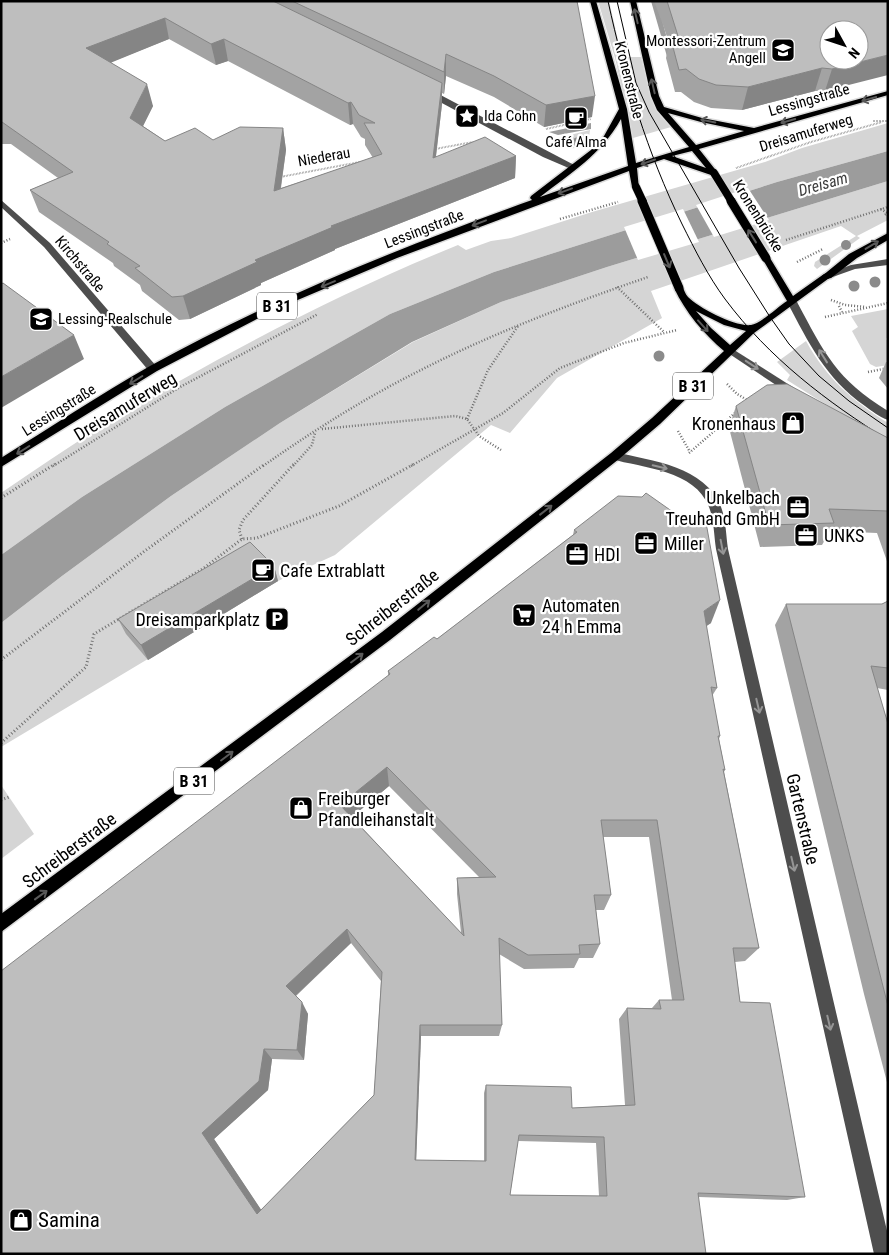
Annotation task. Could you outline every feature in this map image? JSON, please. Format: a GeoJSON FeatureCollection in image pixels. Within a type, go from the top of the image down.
{"type":"FeatureCollection","features":[{"type":"Feature","properties":{"kind":"highway","name":"B 31"},"geometry":{"type":"LineString","coordinates":[[827,276],[853,256],[888,236]]}},
{"type":"Feature","properties":{"kind":"main road","name":"Kronenstraße"},"geometry":{"type":"LineString","coordinates":[[593,1],[623,109],[632,167]]}},
{"type":"Feature","properties":{"kind":"main road","name":"Kronenstraße"},"geometry":{"type":"LineString","coordinates":[[632,1],[655,96],[660,108],[695,147]]}},
{"type":"Feature","properties":{"kind":"main road","name":"Lessingstraße"},"geometry":{"type":"LineString","coordinates":[[1,463],[153,369],[271,308],[394,256],[524,206],[664,156],[888,94]]}},
{"type":"Feature","properties":{"kind":"main road"},"geometry":{"type":"LineString","coordinates":[[660,108],[701,120],[756,130]]}},
{"type":"Feature","properties":{"kind":"main road"},"geometry":{"type":"LineString","coordinates":[[524,206],[594,152],[607,138],[623,109]]}},
{"type":"Feature","properties":{"kind":"main road","name":"Kronenbrücke"},"geometry":{"type":"LineString","coordinates":[[695,147],[792,302]]}},
{"type":"Feature","properties":{"kind":"main road"},"geometry":{"type":"LineString","coordinates":[[664,156],[708,169]]}},
{"type":"Feature","properties":{"kind":"main road"},"geometry":{"type":"LineString","coordinates":[[632,167],[636,187],[681,292],[700,324],[731,351]]}},
{"type":"Feature","properties":{"kind":"main road","name":"B 31"},"geometry":{"type":"LineString","coordinates":[[792,302],[827,276]]}},
{"type":"Feature","properties":{"kind":"main road"},"geometry":{"type":"LineString","coordinates":[[681,292],[721,321],[738,327],[756,328]]}},
{"type":"Feature","properties":{"kind":"main road","name":"Schreiberstraße"},"geometry":{"type":"LineString","coordinates":[[1,924],[386,636],[615,456],[756,328],[792,302]]}},
{"type":"Feature","properties":{"kind":"street"},"geometry":{"type":"LineString","coordinates":[[418,87],[508,135],[574,167]]}},
{"type":"Feature","properties":{"kind":"street","name":"Kirchstraße"},"geometry":{"type":"LineString","coordinates":[[1,202],[46,245],[153,369]]}},
{"type":"Feature","properties":{"kind":"street"},"geometry":{"type":"LineString","coordinates":[[827,276],[854,266],[888,262]]}},
{"type":"Feature","properties":{"kind":"street"},"geometry":{"type":"LineString","coordinates":[[792,302],[823,357],[838,377],[861,398],[888,416]]}},
{"type":"Feature","properties":{"kind":"street"},"geometry":{"type":"LineString","coordinates":[[731,351],[807,401]]}},
{"type":"Feature","properties":{"kind":"street"},"geometry":{"type":"LineString","coordinates":[[615,456],[670,470],[702,485]]}},
{"type":"Feature","properties":{"kind":"street","name":"Gartenstraße"},"geometry":{"type":"LineString","coordinates":[[702,485],[714,505],[724,559],[883,1254]]}},
{"type":"Feature","properties":{"kind":"path"},"geometry":{"type":"LineString","coordinates":[[426,150],[596,118],[623,109]]}},
{"type":"Feature","properties":{"kind":"path","name":"Dreisamuferweg"},"geometry":{"type":"LineString","coordinates":[[732,169],[811,142],[888,120]]}},
{"type":"Feature","properties":{"kind":"path","name":"Niederau"},"geometry":{"type":"LineString","coordinates":[[272,178],[368,161]]}},
{"type":"Feature","properties":{"kind":"path"},"geometry":{"type":"LineString","coordinates":[[786,240],[888,207]]}},
{"type":"Feature","properties":{"kind":"path"},"geometry":{"type":"LineString","coordinates":[[881,209],[887,213],[884,215]]}},
{"type":"Feature","properties":{"kind":"path"},"geometry":{"type":"LineString","coordinates":[[1,660],[221,492],[387,388],[519,324],[649,276]]}},
{"type":"Feature","properties":{"kind":"path"},"geometry":{"type":"LineString","coordinates":[[617,287],[664,332]]}},
{"type":"Feature","properties":{"kind":"path"},"geometry":{"type":"LineString","coordinates":[[829,298],[845,305],[870,307]]}},
{"type":"Feature","properties":{"kind":"path"},"geometry":{"type":"LineString","coordinates":[[826,317],[888,303]]}},
{"type":"Feature","properties":{"kind":"path"},"geometry":{"type":"LineString","coordinates":[[839,306],[842,312]]}},
{"type":"Feature","properties":{"kind":"path"},"geometry":{"type":"LineString","coordinates":[[467,419],[486,374],[519,324]]}},
{"type":"Feature","properties":{"kind":"path"},"geometry":{"type":"LineString","coordinates":[[1,743],[86,667],[94,634],[204,568],[242,539],[257,538],[338,506],[503,413],[560,368],[624,343],[678,330]]}},
{"type":"Feature","properties":{"kind":"path","name":"Dreisamuferweg"},"geometry":{"type":"LineString","coordinates":[[1,498],[172,392],[265,341]]}},
{"type":"Feature","properties":{"kind":"path"},"geometry":{"type":"LineString","coordinates":[[867,372],[888,368]]}},
{"type":"Feature","properties":{"kind":"path"},"geometry":{"type":"LineString","coordinates":[[690,452],[750,400]]}},
{"type":"Feature","properties":{"kind":"path"},"geometry":{"type":"LineString","coordinates":[[668,409],[690,452],[702,485]]}},
{"type":"Feature","properties":{"kind":"path"},"geometry":{"type":"LineString","coordinates":[[319,429],[455,416],[467,419],[479,436],[501,450]]}},
{"type":"Feature","properties":{"kind":"path"},"geometry":{"type":"LineString","coordinates":[[242,539],[239,530],[243,520],[312,445],[315,432]]}},
{"type":"Feature","properties":{"kind":"path"},"geometry":{"type":"LineString","coordinates":[[1,800],[9,798]]}},
{"type":"Feature","properties":{"kind":"shaded area"},"geometry":{"type":"Polygon","coordinates":[[[598,1],[609,1],[622,57],[641,57],[651,97],[658,112],[671,127],[633,138],[615,58],[598,1]]]}},
{"type":"Feature","properties":{"kind":"shaded area"},"geometry":{"type":"Polygon","coordinates":[[[888,123],[888,151],[777,182],[494,272],[390,314],[225,407],[82,497],[1,555],[1,493],[77,442],[146,400],[321,306],[458,245],[466,250],[491,241],[511,238],[888,123]]]}},
{"type":"Feature","properties":{"kind":"shaded area"},"geometry":{"type":"Polygon","coordinates":[[[590,130],[586,141],[577,148],[567,147],[558,138],[590,130]]]}},
{"type":"Feature","properties":{"kind":"shaded area"},"geometry":{"type":"Polygon","coordinates":[[[888,181],[888,220],[857,236],[860,238],[817,269],[814,266],[815,262],[856,236],[841,226],[651,291],[662,318],[557,378],[510,433],[491,425],[335,555],[278,581],[1,747],[1,623],[171,496],[280,423],[413,342],[501,302],[607,267],[888,181]]]}},
{"type":"Feature","properties":{"kind":"shaded area"},"geometry":{"type":"Polygon","coordinates":[[[888,309],[888,337],[886,339],[888,341],[888,365],[876,367],[870,364],[852,331],[858,327],[851,316],[888,309]]]}},
{"type":"Feature","properties":{"kind":"shaded area"},"geometry":{"type":"Polygon","coordinates":[[[806,341],[823,367],[841,388],[888,423],[888,444],[787,380],[790,375],[777,362],[806,341]]]}},
{"type":"Feature","properties":{"kind":"shaded area"},"geometry":{"type":"Polygon","coordinates":[[[1,785],[34,834],[1,859],[1,785]]]}},
{"type":"Feature","properties":{"kind":"water"},"geometry":{"type":"Polygon","coordinates":[[[591,123],[591,129],[558,135],[549,132],[591,123]]]}},
{"type":"Feature","properties":{"kind":"water","name":"Dreisam"},"geometry":{"type":"Polygon","coordinates":[[[888,151],[888,181],[607,267],[501,302],[412,342],[280,423],[171,496],[1,623],[1,555],[82,497],[225,407],[390,314],[494,272],[777,182],[888,151]]]}},
{"type":"Feature","properties":{"kind":"pier"},"geometry":{"type":"Polygon","coordinates":[[[748,188],[769,220],[714,237],[696,205],[748,188]]]}},
{"type":"Feature","properties":{"kind":"pier"},"geometry":{"type":"Polygon","coordinates":[[[683,209],[699,242],[638,260],[624,227],[683,209]]]}},
{"type":"Feature","properties":{"kind":"building"},"geometry":{"type":"Polygon","coordinates":[[[1,1],[273,1],[442,83],[433,158],[485,137],[516,156],[331,226],[333,227],[255,260],[257,262],[183,296],[172,297],[135,268],[140,266],[107,244],[109,242],[30,190],[73,172],[1,122],[1,1]],[[165,18],[86,48],[147,84],[130,118],[165,141],[195,128],[213,140],[240,127],[283,128],[274,191],[382,154],[364,123],[375,123],[359,115],[351,102],[348,103],[224,39],[211,44],[165,18]]]}},
{"type":"Feature","properties":{"kind":"building"},"geometry":{"type":"Polygon","coordinates":[[[292,1],[577,1],[595,96],[546,105],[494,76],[446,54],[444,72],[292,1]]]}},
{"type":"Feature","properties":{"kind":"building","name":"Montessori-Zentrum Angell"},"geometry":{"type":"Polygon","coordinates":[[[667,1],[888,1],[888,55],[869,60],[869,20],[819,20],[819,69],[748,87],[716,85],[699,79],[686,69],[679,70],[670,36],[678,36],[667,1]]]}},
{"type":"Feature","properties":{"kind":"building"},"geometry":{"type":"Polygon","coordinates":[[[3,283],[74,335],[1,377],[1,284],[3,283]]]}},
{"type":"Feature","properties":{"kind":"building"},"geometry":{"type":"Polygon","coordinates":[[[787,384],[888,438],[888,511],[829,509],[834,523],[769,525],[736,406],[767,385],[787,384]]]}},
{"type":"Feature","properties":{"kind":"building"},"geometry":{"type":"Polygon","coordinates":[[[646,493],[683,519],[705,517],[720,600],[704,611],[717,688],[711,687],[725,770],[723,769],[759,948],[733,948],[740,1002],[770,1003],[805,1197],[698,1193],[706,1254],[1,1254],[1,971],[390,674],[388,671],[434,637],[437,639],[577,532],[574,530],[618,496],[642,497],[646,493]],[[387,767],[340,805],[464,936],[457,878],[496,877],[387,767]],[[601,820],[611,895],[594,895],[600,944],[579,945],[580,954],[528,955],[499,938],[502,1025],[420,1025],[415,1160],[486,1161],[486,1085],[571,1087],[572,1108],[635,1105],[627,1008],[661,1009],[659,1000],[684,1000],[657,820],[601,820]],[[347,929],[286,986],[302,1002],[297,1050],[264,1049],[259,1081],[202,1133],[257,1214],[374,1095],[382,972],[347,929]],[[519,1135],[510,1195],[607,1196],[604,1137],[519,1135]]]}},
{"type":"Feature","properties":{"kind":"building"},"geometry":{"type":"Polygon","coordinates":[[[250,542],[274,566],[141,645],[118,619],[250,542]]]}},
{"type":"Feature","properties":{"kind":"building"},"geometry":{"type":"Polygon","coordinates":[[[888,601],[888,668],[871,666],[888,724],[888,1006],[786,604],[882,604],[888,601]]]}},
{"type":"Feature","properties":{"kind":"waterway"},"geometry":{"type":"LineString","coordinates":[[654,1],[671,60]]}},
{"type":"Feature","properties":{"kind":"tram line"},"geometry":{"type":"LineString","coordinates":[[608,1],[638,115],[658,170],[682,224],[713,281],[742,320],[780,360],[821,394],[888,440]]}},
{"type":"Feature","properties":{"kind":"tram line"},"geometry":{"type":"LineString","coordinates":[[617,1],[636,83],[649,112],[739,268],[770,317],[789,344],[819,376],[849,401],[888,428]]}},
{"type":"Feature","properties":{"kind":"place","name":"Montessori-Zentrum Angell"},"geometry":{"type":"Point","coordinates":[783,50]}},
{"type":"Feature","properties":{"kind":"place","name":"Ida Cohn"},"geometry":{"type":"Point","coordinates":[467,116]}},
{"type":"Feature","properties":{"kind":"place","name":"Café Alma"},"geometry":{"type":"Point","coordinates":[576,118]}},
{"type":"Feature","properties":{"kind":"place","name":"Lessing-Realschule"},"geometry":{"type":"Point","coordinates":[41,319]}},
{"type":"Feature","properties":{"kind":"place","name":"Kronenhaus"},"geometry":{"type":"Point","coordinates":[793,423]}},
{"type":"Feature","properties":{"kind":"place","name":"Unkelbach Treuhand GmbH"},"geometry":{"type":"Point","coordinates":[798,507]}},
{"type":"Feature","properties":{"kind":"place","name":"UNKS"},"geometry":{"type":"Point","coordinates":[806,535]}},
{"type":"Feature","properties":{"kind":"place","name":"Miller"},"geometry":{"type":"Point","coordinates":[646,543]}},
{"type":"Feature","properties":{"kind":"place","name":"HDI"},"geometry":{"type":"Point","coordinates":[577,554]}},
{"type":"Feature","properties":{"kind":"place","name":"Cafe Extrablatt"},"geometry":{"type":"Point","coordinates":[263,570]}},
{"type":"Feature","properties":{"kind":"place","name":"Automaten 24 h Emma"},"geometry":{"type":"Point","coordinates":[524,615]}},
{"type":"Feature","properties":{"kind":"place","name":"Dreisamparkplatz"},"geometry":{"type":"Point","coordinates":[277,619]}},
{"type":"Feature","properties":{"kind":"place","name":"Freiburger Pfandleihanstalt"},"geometry":{"type":"Point","coordinates":[301,808]}},
{"type":"Feature","properties":{"kind":"place","name":"Samina"},"geometry":{"type":"Point","coordinates":[21,1220]}}]}
